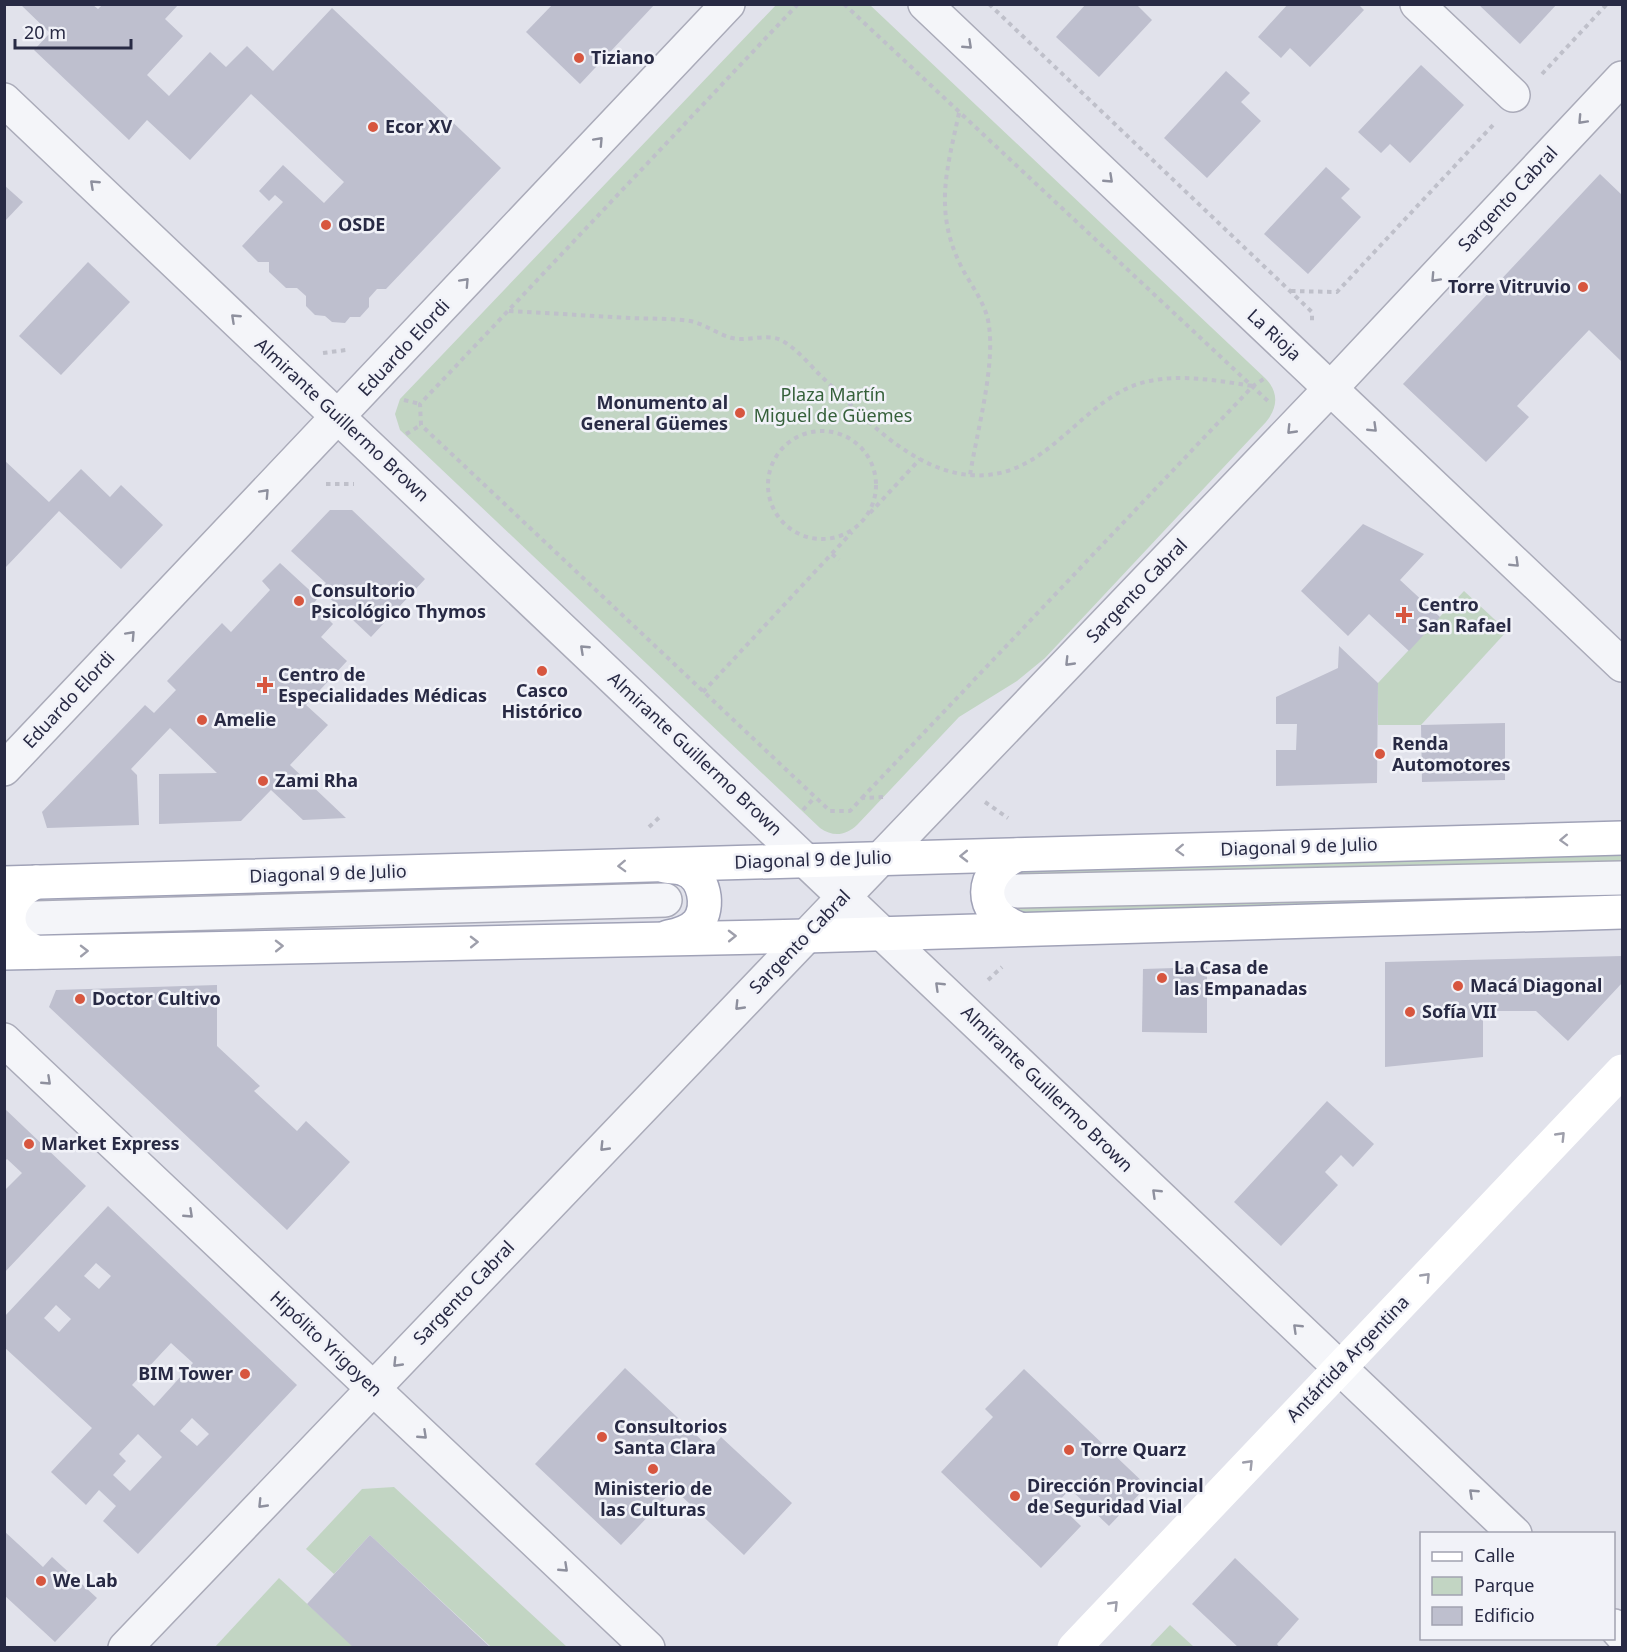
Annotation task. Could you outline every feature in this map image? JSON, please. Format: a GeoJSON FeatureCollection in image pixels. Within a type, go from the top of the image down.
{"type":"FeatureCollection","features":[{"type":"Feature","properties":{"kind":"main road","name":"Diagonal 9 de Julio"},"geometry":{"type":"LineString","coordinates":[[20,882],[659,866],[881,857],[1017,839],[1623,838]]}},
{"type":"Feature","properties":{"kind":"main road"},"geometry":{"type":"LineString","coordinates":[[1017,839],[992,875],[988,896],[996,915],[1017,928]]}},
{"type":"Feature","properties":{"kind":"main road"},"geometry":{"type":"LineString","coordinates":[[659,866],[685,869],[694,876],[704,893],[703,911],[698,923],[682,934],[666,937]]}},
{"type":"Feature","properties":{"kind":"main road"},"geometry":{"type":"LineString","coordinates":[[20,882],[8,912],[8,921],[20,953],[666,937],[806,936],[1017,928],[1623,912]]}},
{"type":"Feature","properties":{"kind":"main road","name":"Antártida Argentina"},"geometry":{"type":"LineString","coordinates":[[1074,1647],[1623,1071]]}},
{"type":"Feature","properties":{"kind":"street","name":"Eduardo Elordi"},"geometry":{"type":"LineString","coordinates":[[4,769],[728,4]]}},
{"type":"Feature","properties":{"kind":"street","name":"La Rioja"},"geometry":{"type":"LineString","coordinates":[[926,4],[1623,666]]}},
{"type":"Feature","properties":{"kind":"street"},"geometry":{"type":"LineString","coordinates":[[1417,4],[1516,99]]}},
{"type":"Feature","properties":{"kind":"street","name":"Sargento Cabral"},"geometry":{"type":"LineString","coordinates":[[125,1647],[1331,388],[1623,78]]}},
{"type":"Feature","properties":{"kind":"street","name":"Almirante Guillermo Brown"},"geometry":{"type":"LineString","coordinates":[[4,100],[1514,1532]]}},
{"type":"Feature","properties":{"kind":"street"},"geometry":{"type":"LineString","coordinates":[[1018,891],[1623,878]]}},
{"type":"Feature","properties":{"kind":"street"},"geometry":{"type":"LineString","coordinates":[[36,918],[665,900]]}},
{"type":"Feature","properties":{"kind":"street","name":"Hipólito Yrigoyen"},"geometry":{"type":"LineString","coordinates":[[4,1041],[648,1647]]}},
{"type":"Feature","properties":{"kind":"path"},"geometry":{"type":"LineString","coordinates":[[798,4],[420,404],[421,425],[830,811],[850,811],[1253,386],[1265,378]]}},
{"type":"Feature","properties":{"kind":"path"},"geometry":{"type":"LineString","coordinates":[[844,4],[1275,409]]}},
{"type":"Feature","properties":{"kind":"path"},"geometry":{"type":"LineString","coordinates":[[989,4],[1312,312],[1311,330]]}},
{"type":"Feature","properties":{"kind":"path"},"geometry":{"type":"LineString","coordinates":[[1290,291],[1337,292],[1607,4]]}},
{"type":"Feature","properties":{"kind":"path"},"geometry":{"type":"LineString","coordinates":[[959,112],[945,177],[943,202],[946,227],[963,270],[984,307],[990,342],[969,475]]}},
{"type":"Feature","properties":{"kind":"path"},"geometry":{"type":"LineString","coordinates":[[508,311],[690,321],[734,339],[768,336],[778,339],[796,352],[877,428],[920,459],[944,470],[969,475],[995,474],[1019,468],[1042,455],[1105,402],[1148,381],[1195,378],[1253,386]]}},
{"type":"Feature","properties":{"kind":"path"},"geometry":{"type":"LineString","coordinates":[[320,354],[346,350]]}},
{"type":"Feature","properties":{"kind":"path"},"geometry":{"type":"LineString","coordinates":[[400,399],[420,404]]}},
{"type":"Feature","properties":{"kind":"path"},"geometry":{"type":"LineString","coordinates":[[405,434],[421,425]]}},
{"type":"Feature","properties":{"kind":"path"},"geometry":{"type":"LineString","coordinates":[[830,431],[857,443],[867,455],[874,469],[877,484],[875,500],[868,514],[858,526],[840,536],[820,540],[799,535],[782,524],[771,506],[767,485],[771,465],[788,442],[805,433],[830,431]]}},
{"type":"Feature","properties":{"kind":"path"},"geometry":{"type":"LineString","coordinates":[[704,692],[920,459]]}},
{"type":"Feature","properties":{"kind":"path"},"geometry":{"type":"LineString","coordinates":[[320,484],[355,484]]}},
{"type":"Feature","properties":{"kind":"path"},"geometry":{"type":"LineString","coordinates":[[832,554],[839,560]]}},
{"type":"Feature","properties":{"kind":"path"},"geometry":{"type":"LineString","coordinates":[[802,810],[815,797]]}},
{"type":"Feature","properties":{"kind":"path"},"geometry":{"type":"LineString","coordinates":[[862,798],[883,797]]}},
{"type":"Feature","properties":{"kind":"path"},"geometry":{"type":"LineString","coordinates":[[982,800],[1017,839]]}},
{"type":"Feature","properties":{"kind":"path"},"geometry":{"type":"LineString","coordinates":[[649,827],[662,815]]}},
{"type":"Feature","properties":{"kind":"green space","name":"Plaza Martín Miguel de Güemes"},"geometry":{"type":"Polygon","coordinates":[[[776,5],[870,5],[1265,378],[1275,394],[1275,405],[1266,422],[1045,658],[1017,681],[959,717],[857,825],[839,834],[820,828],[400,430],[395,414],[400,399],[776,5]]]}},
{"type":"Feature","properties":{"kind":"green space"},"geometry":{"type":"Polygon","coordinates":[[[1464,591],[1507,631],[1421,725],[1378,725],[1378,683],[1464,591]]]}},
{"type":"Feature","properties":{"kind":"green space"},"geometry":{"type":"Polygon","coordinates":[[[1622,854],[1622,903],[1017,915],[1017,868],[1622,854]]]}},
{"type":"Feature","properties":{"kind":"green space"},"geometry":{"type":"Polygon","coordinates":[[[394,1487],[567,1647],[491,1647],[370,1535],[334,1574],[306,1549],[362,1489],[394,1487]]]}},
{"type":"Feature","properties":{"kind":"green space"},"geometry":{"type":"Polygon","coordinates":[[[279,1578],[354,1647],[214,1648],[279,1578]]]}},
{"type":"Feature","properties":{"kind":"green space"},"geometry":{"type":"Polygon","coordinates":[[[1170,1625],[1194,1647],[1149,1647],[1170,1625]]]}},
{"type":"Feature","properties":{"kind":"building"},"geometry":{"type":"Polygon","coordinates":[[[103,4],[179,4],[165,19],[183,36],[147,75],[169,96],[210,52],[226,67],[247,46],[273,71],[332,8],[501,168],[386,289],[377,289],[369,298],[369,307],[360,317],[350,317],[345,323],[332,322],[325,316],[315,315],[306,306],[306,296],[297,288],[286,288],[269,272],[269,262],[258,262],[242,246],[283,202],[275,195],[269,201],[259,191],[283,165],[324,203],[344,182],[251,94],[190,160],[147,120],[129,140],[34,50],[50,33],[21,5],[93,5],[98,9],[103,4]]]}},
{"type":"Feature","properties":{"kind":"building","name":"Tiziano"},"geometry":{"type":"Polygon","coordinates":[[[553,4],[655,4],[580,84],[526,32],[553,4]]]}},
{"type":"Feature","properties":{"kind":"building"},"geometry":{"type":"Polygon","coordinates":[[[1086,4],[1136,4],[1152,20],[1099,77],[1056,37],[1086,4]]]}},
{"type":"Feature","properties":{"kind":"building"},"geometry":{"type":"Polygon","coordinates":[[[1288,4],[1358,4],[1364,10],[1310,67],[1290,48],[1281,58],[1258,37],[1288,4]]]}},
{"type":"Feature","properties":{"kind":"building"},"geometry":{"type":"Polygon","coordinates":[[[1478,4],[1557,4],[1520,44],[1478,4]]]}},
{"type":"Feature","properties":{"kind":"building"},"geometry":{"type":"Polygon","coordinates":[[[1421,65],[1464,105],[1410,163],[1390,144],[1381,153],[1358,132],[1421,65]]]}},
{"type":"Feature","properties":{"kind":"building"},"geometry":{"type":"Polygon","coordinates":[[[1226,71],[1250,93],[1241,102],[1261,121],[1207,178],[1164,138],[1226,71]]]}},
{"type":"Feature","properties":{"kind":"building"},"geometry":{"type":"Polygon","coordinates":[[[1326,167],[1350,189],[1341,198],[1361,217],[1308,274],[1264,234],[1326,167]]]}},
{"type":"Feature","properties":{"kind":"building"},"geometry":{"type":"Polygon","coordinates":[[[1600,174],[1622,195],[1622,362],[1589,330],[1517,406],[1529,417],[1486,462],[1403,384],[1600,174]]]}},
{"type":"Feature","properties":{"kind":"building"},"geometry":{"type":"Polygon","coordinates":[[[4,185],[23,202],[4,222],[4,185]]]}},
{"type":"Feature","properties":{"kind":"building"},"geometry":{"type":"Polygon","coordinates":[[[88,262],[130,302],[61,375],[19,336],[88,262]]]}},
{"type":"Feature","properties":{"kind":"building"},"geometry":{"type":"Polygon","coordinates":[[[4,460],[49,502],[81,469],[110,497],[121,485],[163,525],[121,569],[59,511],[6,567],[4,460]]]}},
{"type":"Feature","properties":{"kind":"building"},"geometry":{"type":"Polygon","coordinates":[[[330,510],[352,510],[425,579],[371,637],[320,589],[326,583],[291,551],[330,510]]]}},
{"type":"Feature","properties":{"kind":"building"},"geometry":{"type":"Polygon","coordinates":[[[1363,524],[1424,554],[1400,580],[1440,617],[1409,651],[1369,614],[1348,636],[1301,591],[1363,524]]]}},
{"type":"Feature","properties":{"kind":"building"},"geometry":{"type":"Polygon","coordinates":[[[280,563],[318,598],[313,604],[333,624],[321,637],[347,661],[306,705],[328,725],[290,765],[346,818],[303,820],[271,790],[241,821],[159,824],[159,774],[217,773],[170,728],[131,769],[137,775],[139,825],[47,828],[42,812],[145,705],[154,713],[176,690],[167,681],[222,623],[231,632],[270,590],[262,581],[280,563]]]}},
{"type":"Feature","properties":{"kind":"building"},"geometry":{"type":"Polygon","coordinates":[[[1339,646],[1378,683],[1377,783],[1276,786],[1276,750],[1296,750],[1297,724],[1276,724],[1276,697],[1338,668],[1339,646]]]}},
{"type":"Feature","properties":{"kind":"building"},"geometry":{"type":"Polygon","coordinates":[[[1505,723],[1505,780],[1422,782],[1421,725],[1505,723]]]}},
{"type":"Feature","properties":{"kind":"building"},"geometry":{"type":"Polygon","coordinates":[[[1622,956],[1622,983],[1568,1041],[1536,1011],[1483,1011],[1483,1057],[1385,1067],[1385,962],[1622,956]]]}},
{"type":"Feature","properties":{"kind":"building"},"geometry":{"type":"Polygon","coordinates":[[[1207,967],[1207,1033],[1142,1032],[1143,969],[1207,967]]]}},
{"type":"Feature","properties":{"kind":"building"},"geometry":{"type":"Polygon","coordinates":[[[217,985],[217,1046],[260,1086],[254,1091],[297,1131],[306,1121],[350,1162],[287,1230],[49,1007],[56,990],[217,985]]]}},
{"type":"Feature","properties":{"kind":"building"},"geometry":{"type":"Polygon","coordinates":[[[1327,1101],[1374,1144],[1353,1167],[1341,1155],[1325,1172],[1338,1185],[1281,1246],[1234,1202],[1327,1101]]]}},
{"type":"Feature","properties":{"kind":"building"},"geometry":{"type":"Polygon","coordinates":[[[4,1108],[86,1186],[4,1273],[4,1191],[22,1173],[7,1159],[4,1162],[4,1108]]]}},
{"type":"Feature","properties":{"kind":"building"},"geometry":{"type":"Polygon","coordinates":[[[108,1206],[297,1385],[138,1554],[103,1521],[116,1506],[99,1490],[86,1505],[51,1472],[92,1428],[4,1347],[4,1317],[108,1206]],[[96,1263],[84,1276],[99,1289],[111,1276],[96,1263]],[[56,1305],[44,1318],[59,1332],[71,1319],[56,1305]],[[171,1343],[132,1385],[154,1406],[193,1363],[171,1343]],[[192,1418],[180,1431],[197,1446],[209,1434],[192,1418]],[[138,1434],[119,1454],[126,1461],[113,1475],[130,1491],[162,1457],[138,1434]]]}},
{"type":"Feature","properties":{"kind":"building"},"geometry":{"type":"Polygon","coordinates":[[[625,1368],[711,1449],[721,1437],[792,1503],[744,1555],[674,1489],[621,1545],[535,1464],[625,1368]]]}},
{"type":"Feature","properties":{"kind":"building"},"geometry":{"type":"Polygon","coordinates":[[[1024,1369],[1147,1486],[1109,1526],[1070,1489],[1057,1503],[1081,1526],[1041,1568],[941,1472],[993,1417],[985,1409],[1024,1369]]]}},
{"type":"Feature","properties":{"kind":"building","name":"We Lab"},"geometry":{"type":"Polygon","coordinates":[[[4,1531],[43,1567],[52,1557],[97,1598],[55,1642],[4,1595],[4,1531]]]}},
{"type":"Feature","properties":{"kind":"building"},"geometry":{"type":"Polygon","coordinates":[[[370,1535],[491,1648],[354,1648],[307,1604],[370,1535]]]}},
{"type":"Feature","properties":{"kind":"building"},"geometry":{"type":"Polygon","coordinates":[[[1235,1558],[1299,1619],[1277,1644],[1280,1648],[1239,1648],[1192,1604],[1235,1558]]]}},
{"type":"Feature","properties":{"kind":"place","name":"Tiziano"},"geometry":{"type":"Point","coordinates":[579,58]}},
{"type":"Feature","properties":{"kind":"place","name":"Ecor XV"},"geometry":{"type":"Point","coordinates":[373,127]}},
{"type":"Feature","properties":{"kind":"place","name":"OSDE"},"geometry":{"type":"Point","coordinates":[326,225]}},
{"type":"Feature","properties":{"kind":"place","name":"Torre Vitruvio"},"geometry":{"type":"Point","coordinates":[1583,287]}},
{"type":"Feature","properties":{"kind":"place","name":"Monumento al General Güemes"},"geometry":{"type":"Point","coordinates":[740,413]}},
{"type":"Feature","properties":{"kind":"place","name":"Consultorio Psicológico Thymos"},"geometry":{"type":"Point","coordinates":[299,601]}},
{"type":"Feature","properties":{"kind":"place","name":"Centro San Rafael"},"geometry":{"type":"Point","coordinates":[1404,615]}},
{"type":"Feature","properties":{"kind":"place","name":"Casco Histórico"},"geometry":{"type":"Point","coordinates":[542,671]}},
{"type":"Feature","properties":{"kind":"place","name":"Centro de Especialidades Médicas"},"geometry":{"type":"Point","coordinates":[265,685]}},
{"type":"Feature","properties":{"kind":"place","name":"Amelie"},"geometry":{"type":"Point","coordinates":[202,720]}},
{"type":"Feature","properties":{"kind":"place","name":"Renda Automotores"},"geometry":{"type":"Point","coordinates":[1380,754]}},
{"type":"Feature","properties":{"kind":"place","name":"Zami Rha"},"geometry":{"type":"Point","coordinates":[263,781]}},
{"type":"Feature","properties":{"kind":"place","name":"La Casa de las Empanadas"},"geometry":{"type":"Point","coordinates":[1162,978]}},
{"type":"Feature","properties":{"kind":"place","name":"Macá Diagonal"},"geometry":{"type":"Point","coordinates":[1458,986]}},
{"type":"Feature","properties":{"kind":"place","name":"Doctor Cultivo"},"geometry":{"type":"Point","coordinates":[80,999]}},
{"type":"Feature","properties":{"kind":"place","name":"Sofía VII"},"geometry":{"type":"Point","coordinates":[1410,1012]}},
{"type":"Feature","properties":{"kind":"place","name":"Market Express"},"geometry":{"type":"Point","coordinates":[29,1144]}},
{"type":"Feature","properties":{"kind":"place","name":"BIM Tower"},"geometry":{"type":"Point","coordinates":[245,1374]}},
{"type":"Feature","properties":{"kind":"place","name":"Consultorios Santa Clara"},"geometry":{"type":"Point","coordinates":[602,1437]}},
{"type":"Feature","properties":{"kind":"place","name":"Torre Quarz"},"geometry":{"type":"Point","coordinates":[1069,1450]}},
{"type":"Feature","properties":{"kind":"place","name":"Ministerio de las Culturas"},"geometry":{"type":"Point","coordinates":[653,1469]}},
{"type":"Feature","properties":{"kind":"place","name":"Dirección Provincial de Seguridad Vial"},"geometry":{"type":"Point","coordinates":[1015,1496]}},
{"type":"Feature","properties":{"kind":"place","name":"We Lab"},"geometry":{"type":"Point","coordinates":[41,1581]}}]}
